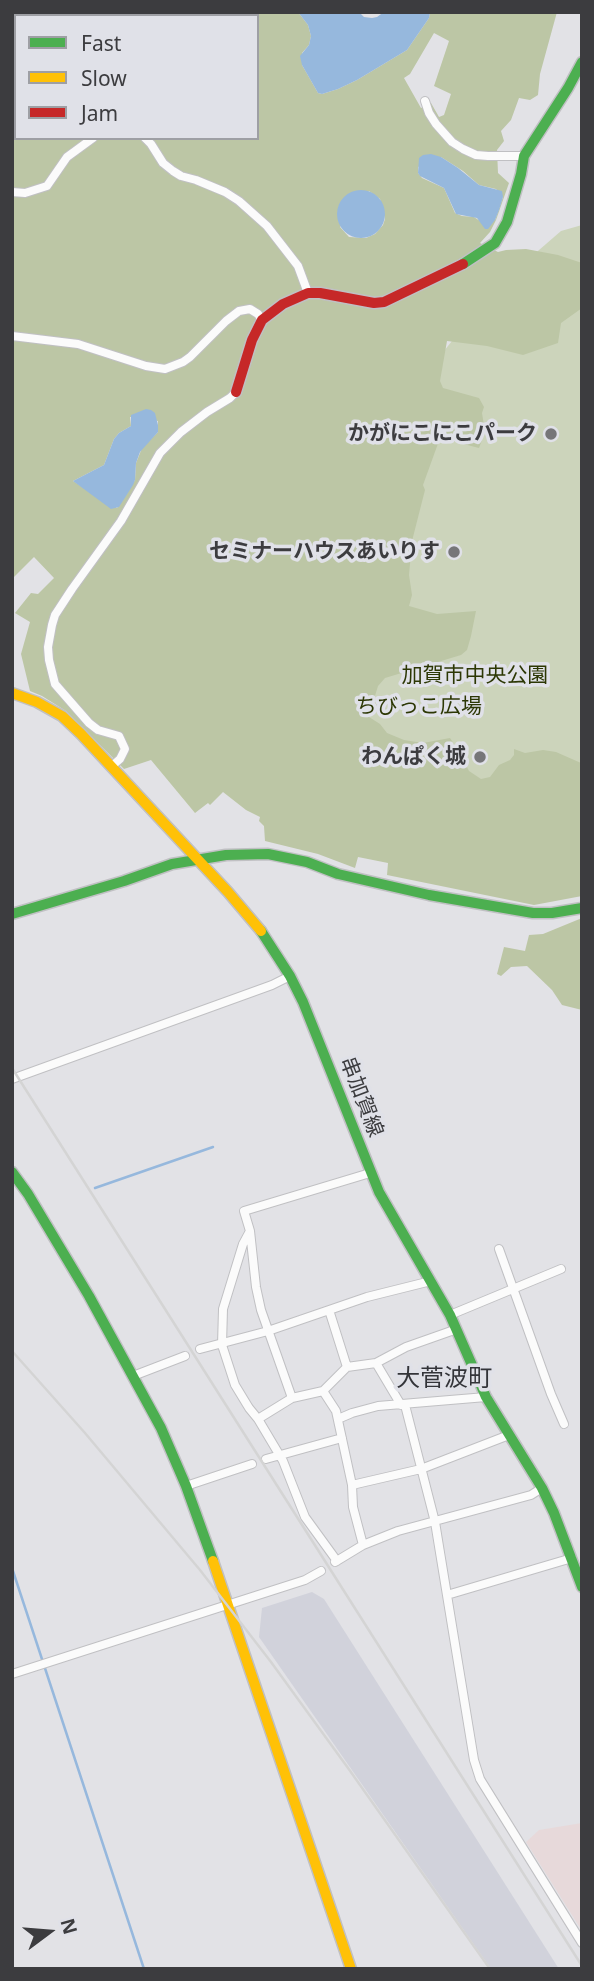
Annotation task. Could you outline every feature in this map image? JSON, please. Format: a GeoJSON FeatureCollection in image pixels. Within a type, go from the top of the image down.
{"type":"FeatureCollection","features":[{"type":"Feature","properties":{"kind":"street"},"geometry":{"type":"LineString","coordinates":[[112,765],[120,759],[125,749],[119,737],[98,730],[89,723],[55,684],[48,647],[51,625],[72,589],[121,522],[160,453],[191,424],[236,392],[251,340],[262,320],[283,304],[308,293],[331,294],[374,303],[384,302],[464,263],[495,243],[507,222],[524,156],[582,62]]}},
{"type":"Feature","properties":{"kind":"street"},"geometry":{"type":"LineString","coordinates":[[425,101],[436,124],[463,149],[476,155],[524,156]]}},
{"type":"Feature","properties":{"kind":"street"},"geometry":{"type":"LineString","coordinates":[[12,192],[25,193],[47,186],[67,157],[90,140]]}},
{"type":"Feature","properties":{"kind":"street"},"geometry":{"type":"LineString","coordinates":[[147,140],[163,163],[173,171],[232,196],[267,226],[298,266],[308,293]]}},
{"type":"Feature","properties":{"kind":"street"},"geometry":{"type":"LineString","coordinates":[[12,336],[88,346],[139,364],[165,369],[190,357],[226,321],[239,312],[250,309],[262,320]]}},
{"type":"Feature","properties":{"kind":"street","name":"串加賀線"},"geometry":{"type":"LineString","coordinates":[[12,693],[37,702],[62,716],[112,765],[259,928],[290,976],[303,1002],[370,1173],[394,1221],[450,1315],[486,1398],[542,1488],[582,1587]]}},
{"type":"Feature","properties":{"kind":"street"},"geometry":{"type":"LineString","coordinates":[[12,914],[197,858],[268,854],[307,862],[338,874],[429,895],[533,913],[552,914],[582,908]]}},
{"type":"Feature","properties":{"kind":"street"},"geometry":{"type":"LineString","coordinates":[[12,1079],[272,985],[290,976]]}},
{"type":"Feature","properties":{"kind":"street"},"geometry":{"type":"LineString","coordinates":[[12,1172],[89,1296],[161,1428],[186,1486],[352,1969]]}},
{"type":"Feature","properties":{"kind":"street"},"geometry":{"type":"LineString","coordinates":[[292,1398],[268,1331],[256,1287],[250,1231],[244,1211],[370,1173]]}},
{"type":"Feature","properties":{"kind":"street"},"geometry":{"type":"LineString","coordinates":[[250,1231],[243,1244],[223,1309],[222,1345],[235,1385],[280,1455],[305,1517],[335,1562],[363,1545],[398,1531],[531,1495],[542,1488]]}},
{"type":"Feature","properties":{"kind":"street"},"geometry":{"type":"LineString","coordinates":[[499,1249],[564,1424]]}},
{"type":"Feature","properties":{"kind":"street"},"geometry":{"type":"LineString","coordinates":[[450,1315],[561,1269]]}},
{"type":"Feature","properties":{"kind":"street"},"geometry":{"type":"LineString","coordinates":[[200,1349],[268,1331],[367,1297],[430,1281]]}},
{"type":"Feature","properties":{"kind":"street"},"geometry":{"type":"LineString","coordinates":[[329,1310],[347,1367]]}},
{"type":"Feature","properties":{"kind":"street"},"geometry":{"type":"LineString","coordinates":[[258,1419],[292,1398],[323,1391],[347,1367],[376,1363],[457,1329]]}},
{"type":"Feature","properties":{"kind":"street"},"geometry":{"type":"LineString","coordinates":[[133,1376],[185,1356]]}},
{"type":"Feature","properties":{"kind":"street"},"geometry":{"type":"LineString","coordinates":[[376,1363],[403,1405],[435,1522],[464,1706],[480,1779],[582,1943]]}},
{"type":"Feature","properties":{"kind":"street"},"geometry":{"type":"LineString","coordinates":[[323,1391],[336,1411],[352,1485],[353,1507],[363,1545]]}},
{"type":"Feature","properties":{"kind":"street"},"geometry":{"type":"LineString","coordinates":[[338,1419],[378,1406],[486,1398]]}},
{"type":"Feature","properties":{"kind":"street"},"geometry":{"type":"LineString","coordinates":[[352,1485],[421,1469],[509,1435]]}},
{"type":"Feature","properties":{"kind":"street"},"geometry":{"type":"LineString","coordinates":[[266,1459],[342,1438]]}},
{"type":"Feature","properties":{"kind":"street"},"geometry":{"type":"LineString","coordinates":[[186,1486],[252,1464]]}},
{"type":"Feature","properties":{"kind":"street"},"geometry":{"type":"LineString","coordinates":[[447,1595],[572,1558]]}},
{"type":"Feature","properties":{"kind":"street"},"geometry":{"type":"LineString","coordinates":[[12,1674],[305,1580],[321,1571]]}},
{"type":"Feature","properties":{"kind":"shaded area"},"geometry":{"type":"Polygon","coordinates":[[[312,1592],[324,1599],[559,1969],[491,1969],[259,1637],[262,1608],[312,1592]]]}},
{"type":"Feature","properties":{"kind":"shaded area"},"geometry":{"type":"Polygon","coordinates":[[[582,1823],[582,1931],[526,1842],[539,1830],[582,1823]]]}},
{"type":"Feature","properties":{"kind":"green space"},"geometry":{"type":"Polygon","coordinates":[[[12,12],[298,12],[308,25],[311,36],[309,45],[302,53],[302,65],[318,93],[322,94],[357,80],[407,50],[429,18],[430,12],[557,12],[540,74],[538,95],[530,100],[519,98],[511,120],[501,131],[504,141],[497,150],[498,173],[509,183],[496,220],[480,243],[498,252],[526,249],[582,263],[582,308],[561,323],[558,343],[523,355],[487,346],[447,341],[440,381],[443,388],[479,398],[484,407],[482,413],[485,432],[479,448],[440,438],[423,485],[425,490],[412,541],[409,575],[412,595],[409,606],[437,614],[476,611],[471,636],[467,650],[461,655],[385,678],[378,686],[374,699],[355,701],[358,710],[380,724],[387,733],[404,740],[423,743],[450,738],[456,747],[456,757],[481,779],[490,777],[499,765],[510,760],[514,749],[525,753],[543,750],[556,752],[581,763],[582,896],[534,905],[387,875],[388,863],[358,857],[355,868],[318,854],[265,841],[260,817],[223,792],[210,805],[208,803],[195,813],[151,760],[124,769],[66,711],[30,691],[21,654],[30,622],[15,613],[31,593],[38,594],[54,578],[34,557],[12,579],[12,12]],[[434,33],[410,74],[404,78],[421,108],[431,103],[439,117],[444,115],[451,94],[434,86],[449,41],[434,33]],[[441,157],[418,167],[422,178],[444,188],[455,213],[480,221],[495,220],[503,197],[496,189],[479,185],[441,157]],[[369,191],[340,227],[349,237],[366,238],[375,234],[385,219],[380,199],[369,191]],[[130,417],[131,426],[114,439],[104,465],[73,481],[117,508],[135,480],[136,463],[142,448],[158,432],[158,421],[130,417]]]}},
{"type":"Feature","properties":{"kind":"green space","name":"加賀市中央公園"},"geometry":{"type":"Polygon","coordinates":[[[582,225],[582,810],[500,791],[352,726],[352,661],[440,356],[479,307],[531,257],[561,231],[582,225]]]}},
{"type":"Feature","properties":{"kind":"green space"},"geometry":{"type":"Polygon","coordinates":[[[582,918],[582,1010],[562,1005],[552,990],[527,966],[511,967],[501,976],[497,974],[504,947],[525,951],[529,935],[543,934],[582,918]]]}},
{"type":"Feature","properties":{"kind":"water"},"geometry":{"type":"Polygon","coordinates":[[[298,12],[359,12],[364,17],[372,18],[384,12],[430,12],[429,18],[407,50],[357,80],[322,94],[318,93],[302,65],[300,56],[309,45],[311,36],[308,25],[298,12]]]}},
{"type":"Feature","properties":{"kind":"water"},"geometry":{"type":"Polygon","coordinates":[[[431,154],[441,157],[479,185],[502,191],[499,210],[488,229],[485,229],[477,218],[456,214],[444,188],[420,176],[419,158],[431,154]]]}},
{"type":"Feature","properties":{"kind":"water"},"geometry":{"type":"Polygon","coordinates":[[[361,190],[378,197],[385,214],[378,231],[361,238],[344,231],[337,214],[344,197],[361,190]]]}},
{"type":"Feature","properties":{"kind":"water"},"geometry":{"type":"Polygon","coordinates":[[[146,409],[155,413],[158,432],[140,452],[133,485],[119,507],[111,509],[73,481],[104,465],[114,439],[131,426],[131,415],[146,409]]]}},
{"type":"Feature","properties":{"kind":"waterway"},"geometry":{"type":"LineString","coordinates":[[95,1188],[213,1147]]}},
{"type":"Feature","properties":{"kind":"waterway"},"geometry":{"type":"LineString","coordinates":[[12,1568],[144,1969]]}},
{"type":"Feature","properties":{"kind":"railway"},"geometry":{"type":"LineString","coordinates":[[12,1068],[582,1966]]}},
{"type":"Feature","properties":{"kind":"railway"},"geometry":{"type":"LineString","coordinates":[[12,1351],[200,1570],[271,1662],[490,1969]]}},
{"type":"Feature","properties":{"kind":"traffic: fast"},"geometry":{"type":"LineString","coordinates":[[463,264],[495,243],[507,222],[524,156],[582,62]]}},
{"type":"Feature","properties":{"kind":"traffic: fast"},"geometry":{"type":"LineString","coordinates":[[12,914],[172,864],[226,855],[268,854],[307,862],[338,874],[429,895],[533,913],[582,908]]}},
{"type":"Feature","properties":{"kind":"traffic: fast"},"geometry":{"type":"LineString","coordinates":[[261,931],[303,1002],[379,1192],[450,1315],[486,1397],[542,1488],[582,1587]]}},
{"type":"Feature","properties":{"kind":"traffic: fast"},"geometry":{"type":"LineString","coordinates":[[12,1172],[89,1296],[161,1428],[186,1486],[213,1561]]}},
{"type":"Feature","properties":{"kind":"traffic: slow"},"geometry":{"type":"LineString","coordinates":[[12,693],[37,702],[62,716],[81,734],[261,931]]}},
{"type":"Feature","properties":{"kind":"traffic: slow"},"geometry":{"type":"LineString","coordinates":[[213,1561],[351,1969]]}},
{"type":"Feature","properties":{"kind":"traffic: jam"},"geometry":{"type":"LineString","coordinates":[[236,392],[252,340],[262,320],[283,304],[308,293],[374,303],[384,302],[463,264]]}},
{"type":"Feature","properties":{"kind":"place","name":"かがにこにこパーク"},"geometry":{"type":"Point","coordinates":[551,434]}},
{"type":"Feature","properties":{"kind":"place","name":"セミナーハウスあいりす"},"geometry":{"type":"Point","coordinates":[454,552]}},
{"type":"Feature","properties":{"kind":"place","name":"わんぱく城"},"geometry":{"type":"Point","coordinates":[480,757]}},
{"type":"Feature","properties":{"kind":"district","name":"大菅波町"},"geometry":{"type":"Point","coordinates":[444,1379]}},
{"type":"Feature","properties":{"kind":"park label","name":"ちびっこ広場"},"geometry":{"type":"Point","coordinates":[419,707]}}]}
